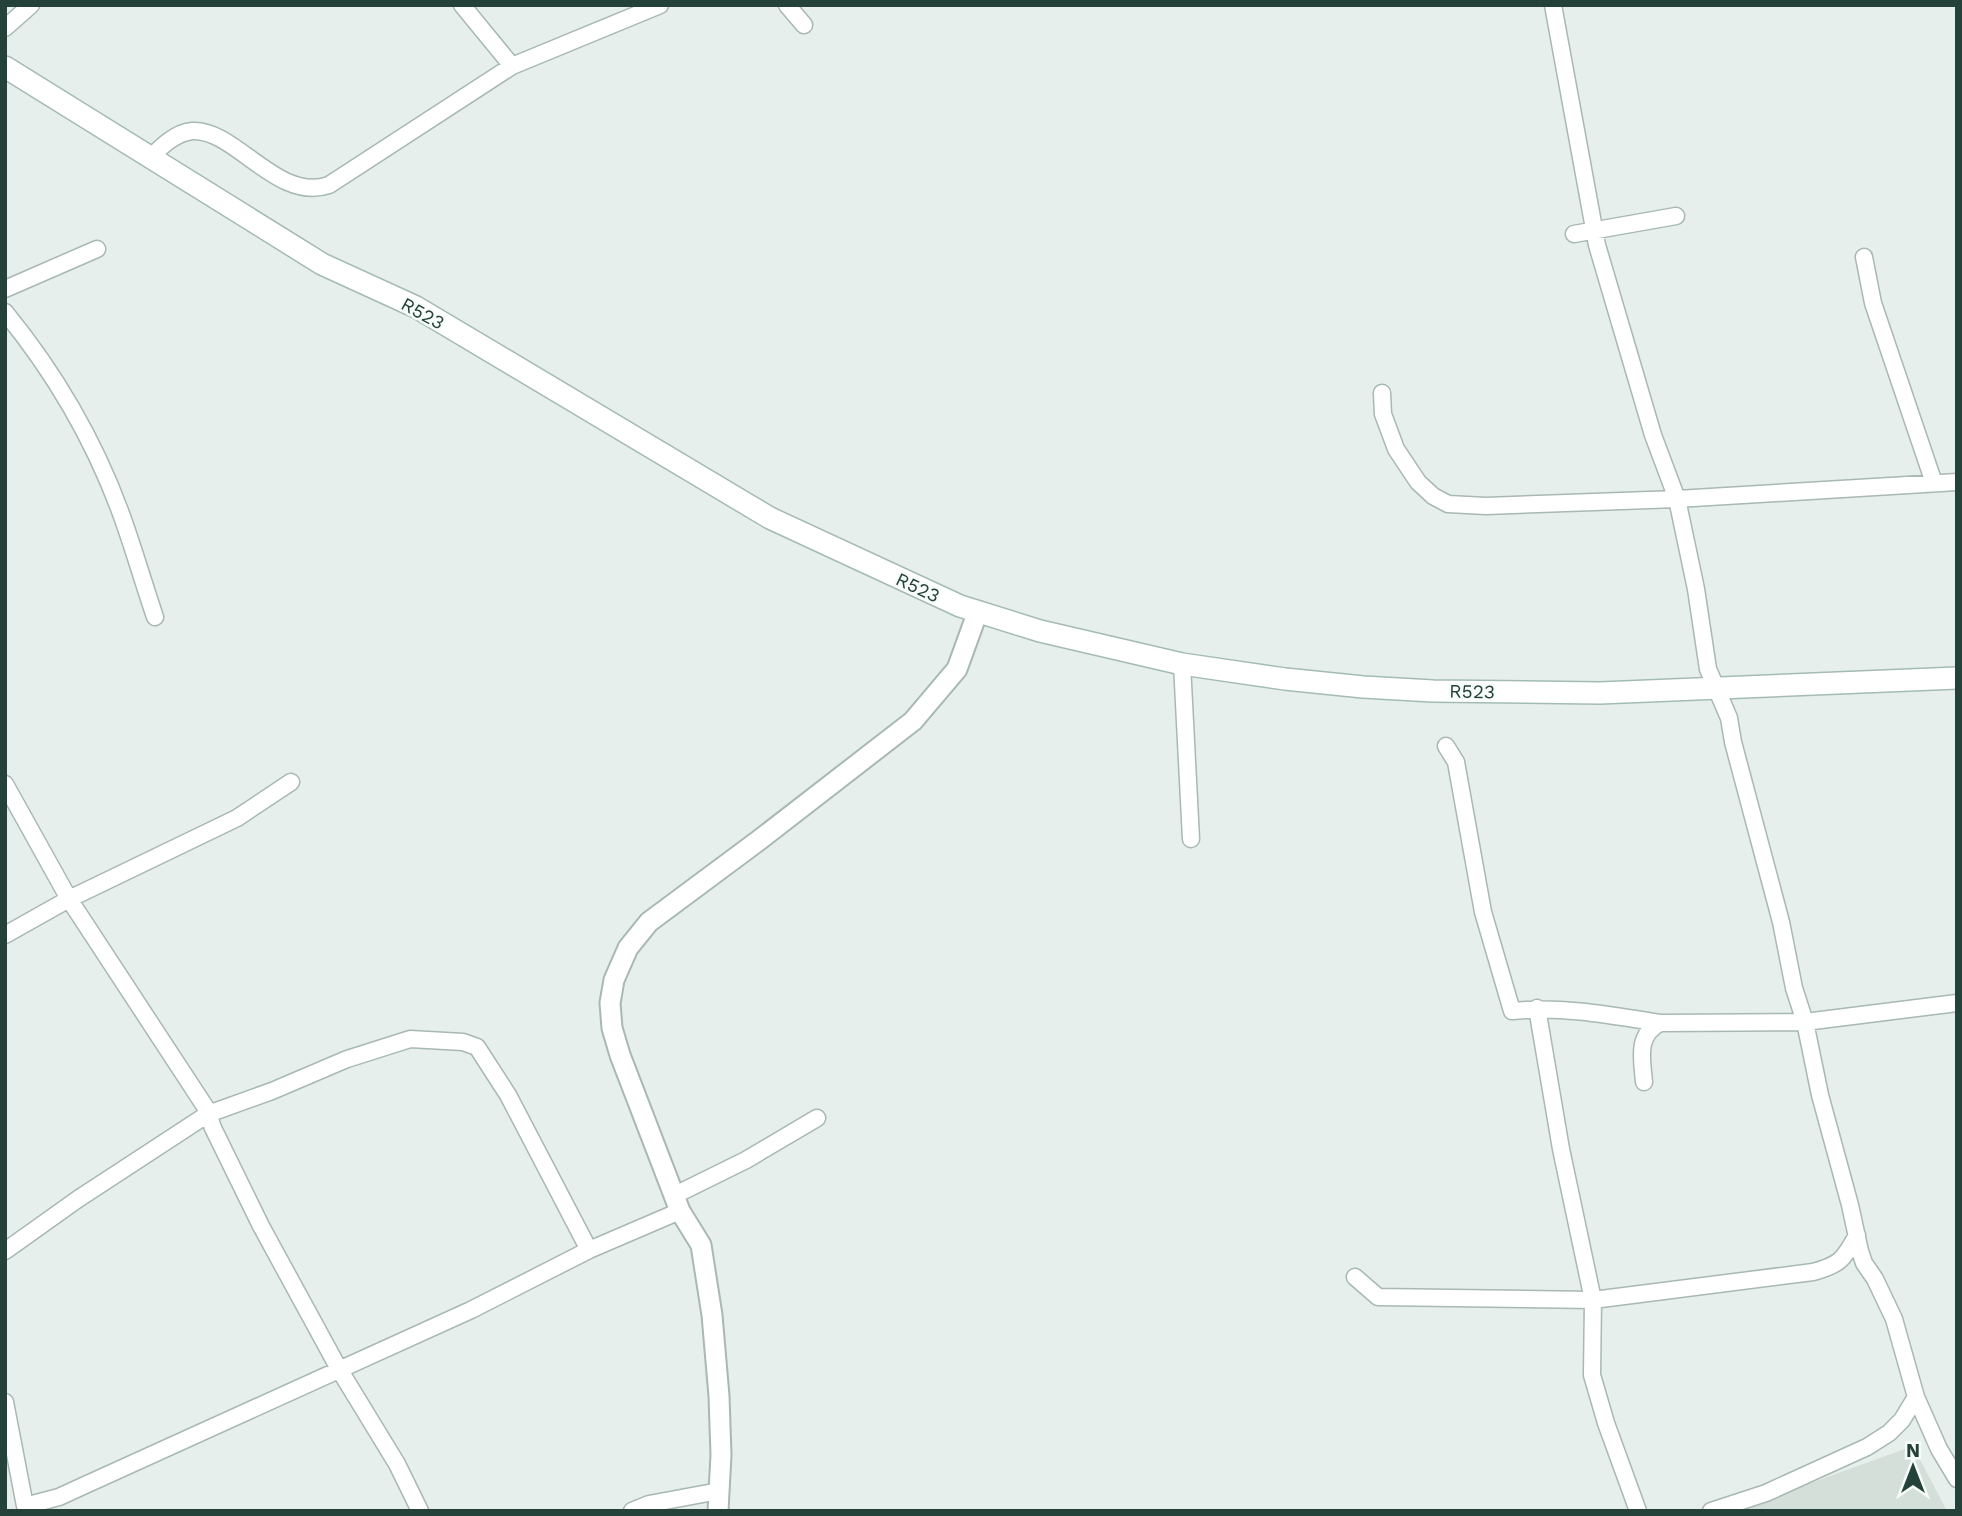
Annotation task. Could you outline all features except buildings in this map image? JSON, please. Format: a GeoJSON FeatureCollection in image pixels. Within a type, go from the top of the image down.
{"type":"FeatureCollection","features":[{"type":"Feature","properties":{"kind":"main road","name":"R523"},"geometry":{"type":"LineString","coordinates":[[5,67],[322,264],[416,307],[770,518],[960,606],[1040,631],[1182,664],[1285,679],[1433,691],[1600,693],[1957,678]]}},
{"type":"Feature","properties":{"kind":"street"},"geometry":{"type":"LineString","coordinates":[[5,27],[31,5]]}},
{"type":"Feature","properties":{"kind":"street"},"geometry":{"type":"LineString","coordinates":[[463,5],[512,66]]}},
{"type":"Feature","properties":{"kind":"street"},"geometry":{"type":"LineString","coordinates":[[151,157],[166,142],[194,131],[215,136],[289,183],[318,189],[329,185],[512,66],[660,5]]}},
{"type":"Feature","properties":{"kind":"street"},"geometry":{"type":"LineString","coordinates":[[787,5],[804,25]]}},
{"type":"Feature","properties":{"kind":"street"},"geometry":{"type":"LineString","coordinates":[[1553,5],[1594,230],[1606,279],[1653,435],[1677,499],[1709,669],[1729,718],[1781,922],[1820,1095],[1864,1263],[1875,1279],[1894,1319],[1916,1397],[1939,1449],[1957,1479]]}},
{"type":"Feature","properties":{"kind":"street"},"geometry":{"type":"LineString","coordinates":[[1574,234],[1676,216]]}},
{"type":"Feature","properties":{"kind":"street"},"geometry":{"type":"LineString","coordinates":[[5,289],[97,249]]}},
{"type":"Feature","properties":{"kind":"street"},"geometry":{"type":"LineString","coordinates":[[1864,257],[1873,303],[1934,483]]}},
{"type":"Feature","properties":{"kind":"street"},"geometry":{"type":"LineString","coordinates":[[8,319],[34,348],[64,393],[95,453],[120,510],[155,617]]}},
{"type":"Feature","properties":{"kind":"street"},"geometry":{"type":"LineString","coordinates":[[1382,393],[1383,414],[1396,449],[1418,482],[1433,496],[1448,504],[1486,506],[1677,499],[1957,482]]}},
{"type":"Feature","properties":{"kind":"street"},"geometry":{"type":"LineString","coordinates":[[632,1511],[649,1504],[718,1501],[721,1455],[719,1396],[712,1315],[701,1245],[677,1204],[637,1103],[612,1028],[610,1003],[614,980],[637,935],[649,922],[913,721],[957,669],[978,611]]}},
{"type":"Feature","properties":{"kind":"street"},"geometry":{"type":"LineString","coordinates":[[1182,664],[1191,839]]}},
{"type":"Feature","properties":{"kind":"street"},"geometry":{"type":"LineString","coordinates":[[1446,746],[1456,762],[1483,912],[1511,1011],[1576,1009],[1660,1023],[1805,1022],[1957,1003]]}},
{"type":"Feature","properties":{"kind":"street"},"geometry":{"type":"LineString","coordinates":[[5,935],[69,899],[237,818],[291,782]]}},
{"type":"Feature","properties":{"kind":"street"},"geometry":{"type":"LineString","coordinates":[[5,784],[69,899],[208,1114],[261,1226],[339,1369],[397,1464],[420,1511]]}},
{"type":"Feature","properties":{"kind":"street"},"geometry":{"type":"LineString","coordinates":[[1537,1009],[1561,1149],[1593,1300],[1592,1375],[1606,1423],[1638,1511]]}},
{"type":"Feature","properties":{"kind":"street"},"geometry":{"type":"LineString","coordinates":[[1644,1082],[1641,1057],[1643,1038],[1651,1028],[1660,1023]]}},
{"type":"Feature","properties":{"kind":"street"},"geometry":{"type":"LineString","coordinates":[[5,1251],[78,1199],[208,1114],[272,1091],[347,1059],[410,1039],[470,1044],[477,1047],[508,1095],[589,1250]]}},
{"type":"Feature","properties":{"kind":"street"},"geometry":{"type":"LineString","coordinates":[[5,1402],[21,1509],[59,1497],[471,1310],[677,1204],[817,1118]]}},
{"type":"Feature","properties":{"kind":"street"},"geometry":{"type":"LineString","coordinates":[[1355,1278],[1378,1297],[1593,1300],[1813,1272],[1834,1266],[1846,1256],[1857,1236]]}},
{"type":"Feature","properties":{"kind":"street"},"geometry":{"type":"LineString","coordinates":[[1711,1511],[1766,1493],[1867,1447],[1889,1433],[1902,1420],[1916,1397]]}},
{"type":"Feature","properties":{"kind":"shaded area"},"geometry":{"type":"Polygon","coordinates":[[[1913,1446],[1947,1511],[1734,1511],[1913,1446]]]}}]}
